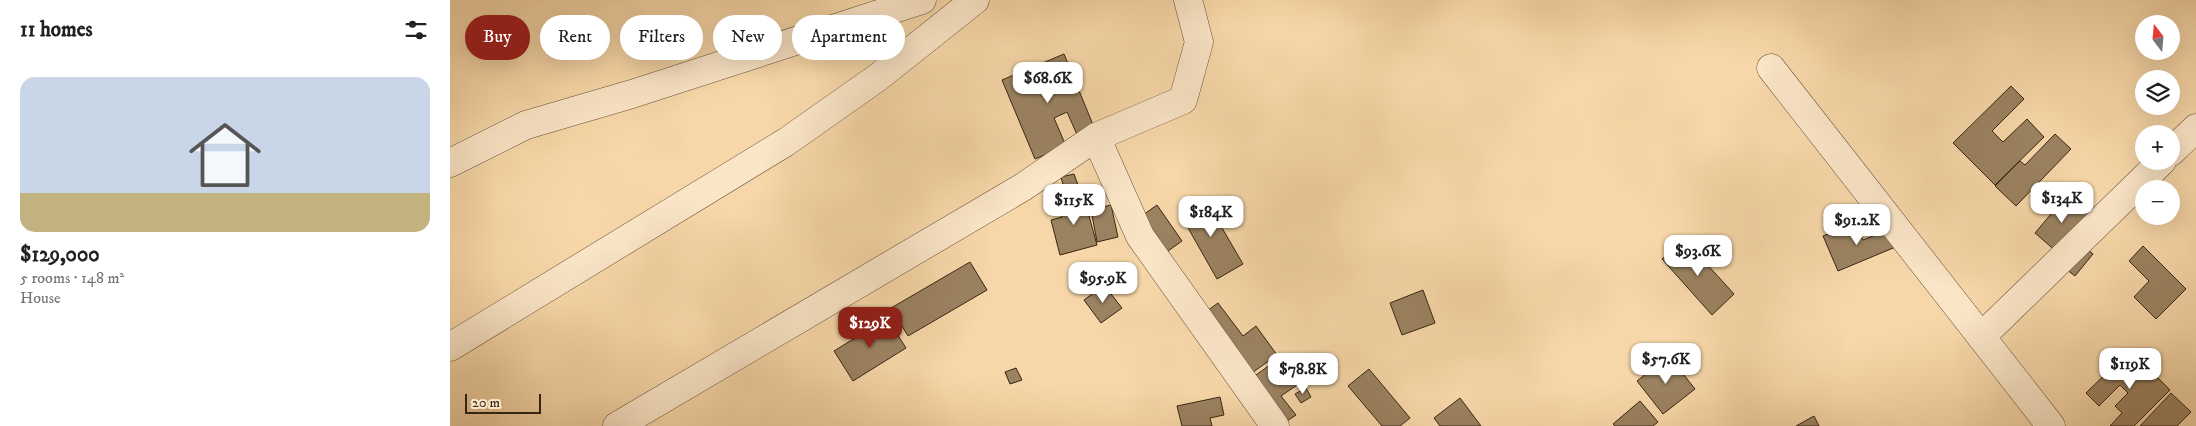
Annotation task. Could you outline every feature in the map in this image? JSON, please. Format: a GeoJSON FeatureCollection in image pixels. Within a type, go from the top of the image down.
{"type":"FeatureCollection","features":[{"type":"Feature","properties":{"kind":"street"},"geometry":{"type":"LineString","coordinates":[[450,163],[526,125],[632,94],[922,0]]}},
{"type":"Feature","properties":{"kind":"street"},"geometry":{"type":"LineString","coordinates":[[450,346],[786,142],[877,78],[975,0]]}},
{"type":"Feature","properties":{"kind":"street"},"geometry":{"type":"LineString","coordinates":[[617,426],[1023,187],[1096,137],[1183,100],[1199,42],[1188,0]]}},
{"type":"Feature","properties":{"kind":"street"},"geometry":{"type":"LineString","coordinates":[[1771,68],[2051,426]]}},
{"type":"Feature","properties":{"kind":"street"},"geometry":{"type":"LineString","coordinates":[[2180,143],[2196,128]]}},
{"type":"Feature","properties":{"kind":"street"},"geometry":{"type":"LineString","coordinates":[[1096,137],[1140,236],[1274,426]]}},
{"type":"Feature","properties":{"kind":"street"},"geometry":{"type":"LineString","coordinates":[[1981,336],[2153,170]]}},
{"type":"Feature","properties":{"kind":"building"},"geometry":{"type":"Polygon","coordinates":[[[1064,54],[1096,132],[1079,139],[1067,112],[1054,118],[1066,146],[1035,159],[1002,80],[1064,54]]]}},
{"type":"Feature","properties":{"kind":"building"},"geometry":{"type":"Polygon","coordinates":[[[2011,86],[2024,99],[1992,131],[2003,142],[2027,119],[2044,137],[1995,185],[1953,143],[2011,86]]]}},
{"type":"Feature","properties":{"kind":"building"},"geometry":{"type":"Polygon","coordinates":[[[2055,134],[2071,149],[2016,206],[1995,186],[2020,161],[2025,165],[2055,134]]]}},
{"type":"Feature","properties":{"kind":"building"},"geometry":{"type":"Polygon","coordinates":[[[1074,174],[1078,185],[1064,188],[1061,177],[1074,174]]]}},
{"type":"Feature","properties":{"kind":"building"},"geometry":{"type":"Polygon","coordinates":[[[1067,189],[1069,196],[1058,199],[1057,192],[1067,189]]]}},
{"type":"Feature","properties":{"kind":"building"},"geometry":{"type":"Polygon","coordinates":[[[1083,194],[1097,245],[1060,255],[1051,220],[1062,217],[1058,201],[1083,194]]]}},
{"type":"Feature","properties":{"kind":"building"},"geometry":{"type":"Polygon","coordinates":[[[2067,195],[2090,215],[2058,253],[2035,233],[2067,195]]]}},
{"type":"Feature","properties":{"kind":"building"},"geometry":{"type":"Polygon","coordinates":[[[1204,197],[1243,264],[1217,279],[1179,212],[1204,197]]]}},
{"type":"Feature","properties":{"kind":"building"},"geometry":{"type":"Polygon","coordinates":[[[1111,205],[1118,237],[1097,242],[1091,210],[1111,205]]]}},
{"type":"Feature","properties":{"kind":"building"},"geometry":{"type":"Polygon","coordinates":[[[1157,205],[1182,241],[1161,256],[1136,220],[1157,205]]]}},
{"type":"Feature","properties":{"kind":"building"},"geometry":{"type":"Polygon","coordinates":[[[1855,223],[1863,240],[1890,229],[1898,246],[1838,271],[1823,236],[1855,223]]]}},
{"type":"Feature","properties":{"kind":"building"},"geometry":{"type":"Polygon","coordinates":[[[1684,239],[1734,294],[1712,315],[1662,259],[1684,239]]]}},
{"type":"Feature","properties":{"kind":"building"},"geometry":{"type":"Polygon","coordinates":[[[2081,244],[2093,254],[2075,276],[2062,266],[2081,244]]]}},
{"type":"Feature","properties":{"kind":"building"},"geometry":{"type":"Polygon","coordinates":[[[2143,246],[2186,289],[2156,319],[2134,297],[2149,281],[2129,261],[2143,246]]]}},
{"type":"Feature","properties":{"kind":"building"},"geometry":{"type":"Polygon","coordinates":[[[970,262],[987,290],[908,336],[891,308],[970,262]]]}},
{"type":"Feature","properties":{"kind":"building"},"geometry":{"type":"Polygon","coordinates":[[[1104,285],[1122,308],[1101,323],[1084,300],[1104,285]]]}},
{"type":"Feature","properties":{"kind":"building"},"geometry":{"type":"Polygon","coordinates":[[[1423,290],[1435,323],[1402,335],[1390,303],[1423,290]]]}},
{"type":"Feature","properties":{"kind":"building"},"geometry":{"type":"Polygon","coordinates":[[[1218,303],[1243,336],[1256,326],[1277,355],[1245,378],[1200,316],[1218,303]]]}},
{"type":"Feature","properties":{"kind":"building"},"geometry":{"type":"Polygon","coordinates":[[[887,318],[906,348],[853,381],[834,351],[887,318]]]}},
{"type":"Feature","properties":{"kind":"building"},"geometry":{"type":"Polygon","coordinates":[[[2130,350],[2170,390],[2134,426],[2110,426],[2122,413],[2115,406],[2128,393],[2120,385],[2099,406],[2086,393],[2130,350]]]}},
{"type":"Feature","properties":{"kind":"building"},"geometry":{"type":"Polygon","coordinates":[[[1669,356],[1695,389],[1663,414],[1637,381],[1669,356]]]}},
{"type":"Feature","properties":{"kind":"building"},"geometry":{"type":"Polygon","coordinates":[[[1281,357],[1300,383],[1281,396],[1296,415],[1281,425],[1249,380],[1281,357]]]}},
{"type":"Feature","properties":{"kind":"building"},"geometry":{"type":"Polygon","coordinates":[[[1016,368],[1022,380],[1010,384],[1005,372],[1016,368]]]}},
{"type":"Feature","properties":{"kind":"building"},"geometry":{"type":"Polygon","coordinates":[[[1369,369],[1410,418],[1400,426],[1382,426],[1348,386],[1369,369]]]}},
{"type":"Feature","properties":{"kind":"building"},"geometry":{"type":"Polygon","coordinates":[[[1306,388],[1311,397],[1301,403],[1295,394],[1306,388]]]}},
{"type":"Feature","properties":{"kind":"building"},"geometry":{"type":"Polygon","coordinates":[[[2171,393],[2191,412],[2177,426],[2140,426],[2171,393]]]}},
{"type":"Feature","properties":{"kind":"building"},"geometry":{"type":"Polygon","coordinates":[[[1220,397],[1224,415],[1210,418],[1212,426],[1182,426],[1177,406],[1220,397]]]}},
{"type":"Feature","properties":{"kind":"building"},"geometry":{"type":"Polygon","coordinates":[[[1460,398],[1481,426],[1440,426],[1434,418],[1460,398]]]}},
{"type":"Feature","properties":{"kind":"building"},"geometry":{"type":"Polygon","coordinates":[[[1640,401],[1658,422],[1653,426],[1615,426],[1613,424],[1640,401]]]}},
{"type":"Feature","properties":{"kind":"building"},"geometry":{"type":"Polygon","coordinates":[[[1814,416],[1819,426],[1796,426],[1814,416]]]}}]}
